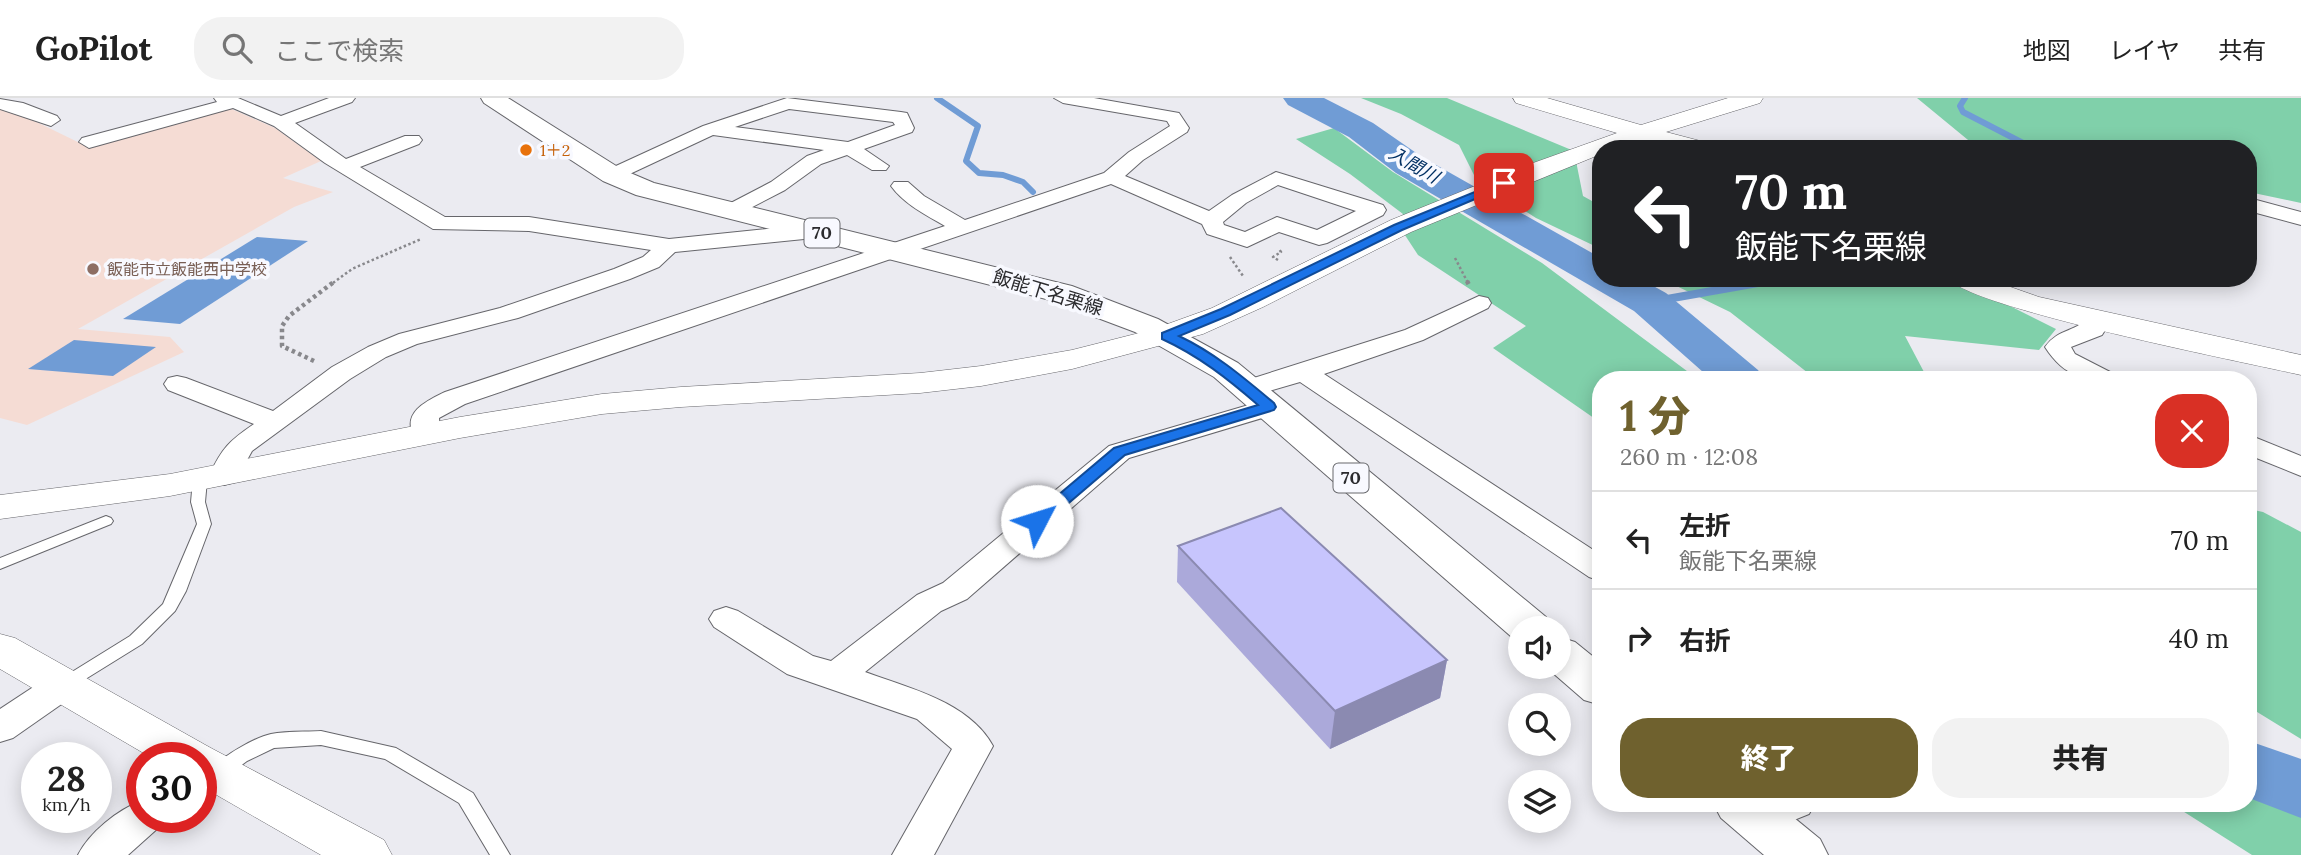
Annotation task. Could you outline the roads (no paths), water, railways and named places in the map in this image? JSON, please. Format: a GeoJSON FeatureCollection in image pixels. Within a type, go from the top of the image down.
{"type":"FeatureCollection","features":[{"type":"Feature","properties":{"kind":"main road","name":"飯能下名栗線"},"geometry":{"type":"LineString","coordinates":[[492,98],[612,175],[674,198],[894,250],[1072,296],[1195,349],[1259,398],[1516,616]]}},
{"type":"Feature","properties":{"kind":"main road"},"geometry":{"type":"LineString","coordinates":[[1571,663],[1592,680]]}},
{"type":"Feature","properties":{"kind":"street"},"geometry":{"type":"LineString","coordinates":[[281,122],[346,98]]}},
{"type":"Feature","properties":{"kind":"street"},"geometry":{"type":"LineString","coordinates":[[426,433],[425,416],[446,402],[1111,177],[1136,156],[1180,128],[1172,117],[1063,98]]}},
{"type":"Feature","properties":{"kind":"street"},"geometry":{"type":"LineString","coordinates":[[1524,98],[1670,140]]}},
{"type":"Feature","properties":{"kind":"street"},"geometry":{"type":"LineString","coordinates":[[1618,140],[1752,98]]}},
{"type":"Feature","properties":{"kind":"street"},"geometry":{"type":"LineString","coordinates":[[89,142],[228,100],[281,122],[345,166],[441,223],[452,226],[529,224],[668,246],[827,234],[806,279]]}},
{"type":"Feature","properties":{"kind":"street"},"geometry":{"type":"LineString","coordinates":[[612,175],[710,130],[788,103],[901,117],[905,128],[814,159],[778,186],[733,211]]}},
{"type":"Feature","properties":{"kind":"street"},"geometry":{"type":"LineString","coordinates":[[0,104],[18,107],[51,120]]}},
{"type":"Feature","properties":{"kind":"street"},"geometry":{"type":"LineString","coordinates":[[710,130],[847,147],[879,166]]}},
{"type":"Feature","properties":{"kind":"street"},"geometry":{"type":"LineString","coordinates":[[345,166],[412,140]]}},
{"type":"Feature","properties":{"kind":"street"},"geometry":{"type":"LineString","coordinates":[[0,507],[212,478],[426,433],[548,411],[651,399],[889,386],[979,377],[1082,358],[1167,336],[1258,296],[1398,228],[1592,149]]}},
{"type":"Feature","properties":{"kind":"street"},"geometry":{"type":"LineString","coordinates":[[1111,177],[1247,240],[1277,224],[1318,238],[1375,210],[1276,178],[1239,199],[1213,224]]}},
{"type":"Feature","properties":{"kind":"street"},"geometry":{"type":"LineString","coordinates":[[901,186],[917,200],[961,227]]}},
{"type":"Feature","properties":{"kind":"street"},"geometry":{"type":"LineString","coordinates":[[2257,206],[2301,219]]}},
{"type":"Feature","properties":{"kind":"street"},"geometry":{"type":"LineString","coordinates":[[212,478],[234,453],[341,373],[392,345],[509,313],[622,274],[652,262],[668,246]]}},
{"type":"Feature","properties":{"kind":"street"},"geometry":{"type":"LineString","coordinates":[[1983,287],[2002,295],[2301,365]]}},
{"type":"Feature","properties":{"kind":"street"},"geometry":{"type":"LineString","coordinates":[[837,676],[929,603],[955,591],[1119,452],[1259,398],[1304,372],[1414,335],[1479,303]]}},
{"type":"Feature","properties":{"kind":"street"},"geometry":{"type":"LineString","coordinates":[[2088,371],[2066,359],[2058,347],[2063,340],[2093,330],[2100,319]]}},
{"type":"Feature","properties":{"kind":"street"},"geometry":{"type":"LineString","coordinates":[[1304,372],[1592,564]]}},
{"type":"Feature","properties":{"kind":"street"},"geometry":{"type":"LineString","coordinates":[[177,384],[275,422]]}},
{"type":"Feature","properties":{"kind":"street"},"geometry":{"type":"LineString","coordinates":[[2257,448],[2301,467]]}},
{"type":"Feature","properties":{"kind":"street"},"geometry":{"type":"LineString","coordinates":[[726,619],[800,665],[930,709],[974,746],[913,855]]}},
{"type":"Feature","properties":{"kind":"street"},"geometry":{"type":"LineString","coordinates":[[0,649],[163,742]]}},
{"type":"Feature","properties":{"kind":"street"},"geometry":{"type":"LineString","coordinates":[[0,728],[63,685]]}},
{"type":"Feature","properties":{"kind":"street"},"geometry":{"type":"LineString","coordinates":[[217,773],[366,855]]}},
{"type":"Feature","properties":{"kind":"street"},"geometry":{"type":"LineString","coordinates":[[99,855],[126,832]]}},
{"type":"Feature","properties":{"kind":"lane"},"geometry":{"type":"LineString","coordinates":[[63,685],[136,640],[169,607],[204,524],[198,502],[212,478]]}},
{"type":"Feature","properties":{"kind":"lane"},"geometry":{"type":"LineString","coordinates":[[0,564],[106,521]]}},
{"type":"Feature","properties":{"kind":"lane"},"geometry":{"type":"LineString","coordinates":[[217,762],[241,756],[271,741],[321,738],[390,753],[466,798],[500,855]]}},
{"type":"Feature","properties":{"kind":"water"},"geometry":{"type":"Polygon","coordinates":[[[257,237],[308,241],[180,324],[123,319],[257,237]]]}},
{"type":"Feature","properties":{"kind":"water"},"geometry":{"type":"Polygon","coordinates":[[[74,340],[156,347],[113,376],[28,369],[74,340]]]}},
{"type":"Feature","properties":{"kind":"waterway"},"geometry":{"type":"LineString","coordinates":[[937,98],[978,126],[966,161],[979,173],[1003,175],[1023,182],[1033,192]]}},
{"type":"Feature","properties":{"kind":"waterway","name":"入間川"},"geometry":{"type":"LineString","coordinates":[[1299,98],[1361,130],[1409,165],[1592,270]]}},
{"type":"Feature","properties":{"kind":"waterway"},"geometry":{"type":"LineString","coordinates":[[1965,98],[1960,106],[1963,112],[2017,140]]}},
{"type":"Feature","properties":{"kind":"waterway","name":"入間川"},"geometry":{"type":"LineString","coordinates":[[1622,287],[1650,302],[1730,371]]}},
{"type":"Feature","properties":{"kind":"waterway"},"geometry":{"type":"LineString","coordinates":[[1650,302],[1735,287]]}},
{"type":"Feature","properties":{"kind":"waterway","name":"入間川"},"geometry":{"type":"LineString","coordinates":[[2257,771],[2301,790]]}},
{"type":"Feature","properties":{"kind":"place","name":"1＋2"},"geometry":{"type":"Point","coordinates":[526,150]}},
{"type":"Feature","properties":{"kind":"place","name":"飯能市立飯能西中学校"},"geometry":{"type":"Point","coordinates":[93,269]}}]}
